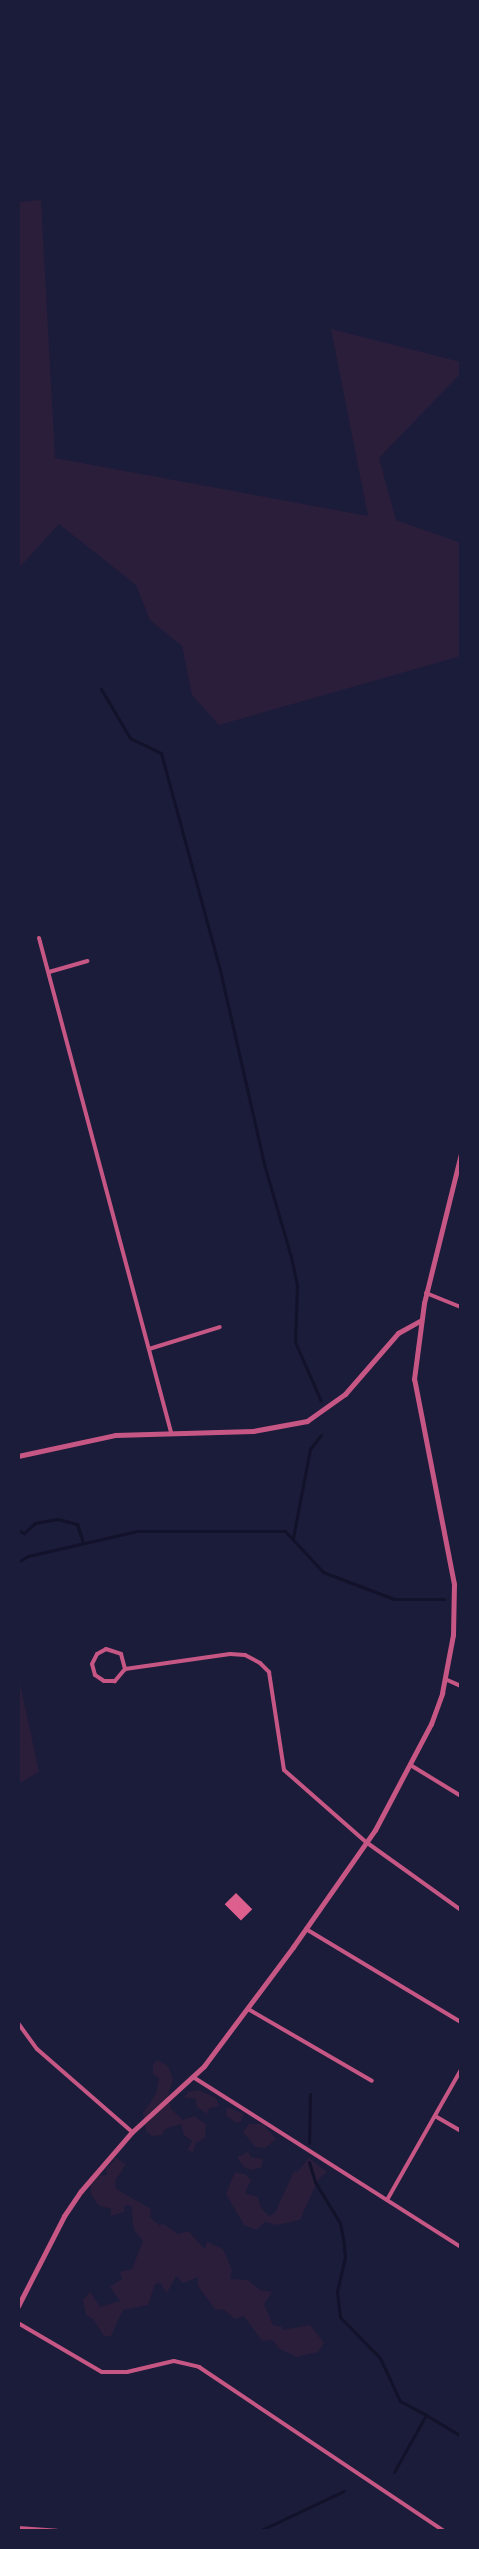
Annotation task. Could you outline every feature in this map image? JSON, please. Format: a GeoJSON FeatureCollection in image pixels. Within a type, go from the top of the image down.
{"type":"FeatureCollection","features":[{"type":"Feature","properties":{"kind":"street"},"geometry":{"type":"LineString","coordinates":[[39,938],[50,972],[171,1432]]}},
{"type":"Feature","properties":{"kind":"street"},"geometry":{"type":"LineString","coordinates":[[50,972],[87,962]]}},
{"type":"Feature","properties":{"kind":"street"},"geometry":{"type":"LineString","coordinates":[[18,2307],[64,2216],[132,2132],[193,2077],[248,2009],[366,1842],[412,1766],[445,1679],[453,1635],[454,1584],[416,1399],[420,1322],[461,1153]]}},
{"type":"Feature","properties":{"kind":"street"},"geometry":{"type":"LineString","coordinates":[[426,1293],[461,1306]]}},
{"type":"Feature","properties":{"kind":"street"},"geometry":{"type":"LineString","coordinates":[[18,1456],[115,1434],[253,1431],[307,1421],[345,1394],[398,1333],[420,1322]]}},
{"type":"Feature","properties":{"kind":"street"},"geometry":{"type":"LineString","coordinates":[[149,1348],[220,1327]]}},
{"type":"Feature","properties":{"kind":"street"},"geometry":{"type":"LineString","coordinates":[[125,1669],[124,1658],[112,1649],[97,1654],[92,1664],[95,1675],[104,1681],[115,1681],[125,1669],[230,1654],[245,1655],[260,1663],[269,1672],[284,1770],[366,1842],[461,1910]]}},
{"type":"Feature","properties":{"kind":"street"},"geometry":{"type":"LineString","coordinates":[[445,1679],[461,1686]]}},
{"type":"Feature","properties":{"kind":"street"},"geometry":{"type":"LineString","coordinates":[[412,1766],[461,1796]]}},
{"type":"Feature","properties":{"kind":"street"},"geometry":{"type":"LineString","coordinates":[[306,1929],[461,2022]]}},
{"type":"Feature","properties":{"kind":"street"},"geometry":{"type":"LineString","coordinates":[[248,2009],[372,2081]]}},
{"type":"Feature","properties":{"kind":"street"},"geometry":{"type":"LineString","coordinates":[[18,2023],[37,2049],[132,2132]]}},
{"type":"Feature","properties":{"kind":"street"},"geometry":{"type":"LineString","coordinates":[[387,2200],[461,2070]]}},
{"type":"Feature","properties":{"kind":"street"},"geometry":{"type":"LineString","coordinates":[[193,2077],[461,2247]]}},
{"type":"Feature","properties":{"kind":"street"},"geometry":{"type":"LineString","coordinates":[[435,2116],[461,2131]]}},
{"type":"Feature","properties":{"kind":"street"},"geometry":{"type":"LineString","coordinates":[[18,2323],[102,2372],[127,2372],[174,2361],[198,2367],[444,2531]]}},
{"type":"Feature","properties":{"kind":"street"},"geometry":{"type":"LineString","coordinates":[[18,2528],[57,2531]]}},
{"type":"Feature","properties":{"kind":"shaded area"},"geometry":{"type":"Polygon","coordinates":[[[41,200],[55,458],[368,516],[331,329],[461,362],[461,373],[379,458],[396,520],[461,543],[461,656],[219,725],[192,695],[182,646],[150,620],[136,585],[59,524],[18,569],[18,202],[41,200]]]}},
{"type":"Feature","properties":{"kind":"shaded area"},"geometry":{"type":"Polygon","coordinates":[[[18,1674],[39,1772],[18,1784],[18,1674]]]}},
{"type":"Feature","properties":{"kind":"shaded area"},"geometry":{"type":"Polygon","coordinates":[[[158,2060],[168,2066],[173,2079],[168,2096],[171,2109],[183,2120],[194,2116],[206,2124],[205,2138],[196,2143],[193,2152],[187,2150],[192,2141],[184,2135],[181,2124],[165,2129],[162,2135],[152,2136],[146,2131],[143,2113],[156,2094],[159,2078],[153,2074],[153,2064],[158,2060]]]}},
{"type":"Feature","properties":{"kind":"shaded area"},"geometry":{"type":"Polygon","coordinates":[[[199,2090],[216,2098],[219,2106],[210,2108],[207,2114],[197,2107],[195,2098],[184,2098],[188,2092],[199,2090]]]}},
{"type":"Feature","properties":{"kind":"shaded area"},"geometry":{"type":"Polygon","coordinates":[[[227,2107],[244,2114],[241,2122],[236,2123],[226,2115],[227,2107]]]}},
{"type":"Feature","properties":{"kind":"shaded area"},"geometry":{"type":"Polygon","coordinates":[[[249,2124],[263,2124],[276,2139],[265,2148],[255,2147],[243,2132],[249,2124]]]}},
{"type":"Feature","properties":{"kind":"shaded area"},"geometry":{"type":"Polygon","coordinates":[[[248,2152],[251,2157],[263,2159],[262,2167],[251,2170],[244,2167],[237,2157],[248,2152]]]}},
{"type":"Feature","properties":{"kind":"shaded area"},"geometry":{"type":"Polygon","coordinates":[[[116,2158],[126,2164],[115,2181],[116,2189],[151,2209],[150,2217],[160,2226],[162,2223],[178,2234],[188,2231],[205,2249],[207,2242],[223,2249],[232,2270],[230,2279],[248,2280],[260,2290],[272,2292],[264,2304],[273,2325],[282,2327],[282,2330],[310,2325],[324,2343],[318,2352],[296,2357],[280,2349],[272,2340],[262,2341],[244,2316],[235,2319],[224,2310],[215,2309],[198,2286],[198,2277],[183,2283],[176,2276],[167,2293],[160,2283],[155,2284],[148,2305],[123,2310],[111,2336],[104,2336],[93,2319],[86,2315],[83,2300],[90,2292],[100,2307],[120,2301],[110,2287],[122,2279],[120,2272],[132,2269],[143,2241],[134,2230],[131,2206],[125,2205],[124,2212],[111,2216],[111,2209],[98,2205],[91,2194],[89,2176],[107,2175],[106,2169],[116,2158]]]}},
{"type":"Feature","properties":{"kind":"shaded area"},"geometry":{"type":"Polygon","coordinates":[[[309,2158],[327,2172],[318,2180],[300,2220],[277,2225],[265,2222],[256,2230],[244,2225],[226,2194],[235,2172],[245,2174],[251,2180],[245,2193],[258,2197],[261,2208],[269,2216],[275,2213],[294,2171],[297,2172],[309,2158]]]}},
{"type":"Feature","properties":{"kind":"building"},"geometry":{"type":"Polygon","coordinates":[[[236,1893],[252,1909],[241,1921],[225,1904],[236,1893]]]}},
{"type":"Feature","properties":{"kind":"waterway"},"geometry":{"type":"LineString","coordinates":[[101,689],[130,738],[161,753],[220,970],[264,1164],[291,1257],[297,1286],[295,1342],[321,1401]]}},
{"type":"Feature","properties":{"kind":"waterway"},"geometry":{"type":"LineString","coordinates":[[293,1538],[310,1449],[321,1435]]}},
{"type":"Feature","properties":{"kind":"waterway"},"geometry":{"type":"LineString","coordinates":[[18,1530],[24,1533],[35,1523],[58,1519],[77,1524],[83,1543]]}},
{"type":"Feature","properties":{"kind":"waterway"},"geometry":{"type":"LineString","coordinates":[[18,1562],[28,1556],[137,1531],[285,1531],[323,1572],[394,1599],[444,1599]]}},
{"type":"Feature","properties":{"kind":"waterway"},"geometry":{"type":"LineString","coordinates":[[309,2143],[310,2094]]}},
{"type":"Feature","properties":{"kind":"waterway"},"geometry":{"type":"LineString","coordinates":[[309,2162],[315,2182],[340,2223],[345,2257],[337,2292],[340,2317],[380,2358],[400,2401],[426,2415]]}},
{"type":"Feature","properties":{"kind":"waterway"},"geometry":{"type":"LineString","coordinates":[[394,2472],[426,2415],[461,2436]]}},
{"type":"Feature","properties":{"kind":"waterway"},"geometry":{"type":"LineString","coordinates":[[259,2531],[344,2491]]}}]}
